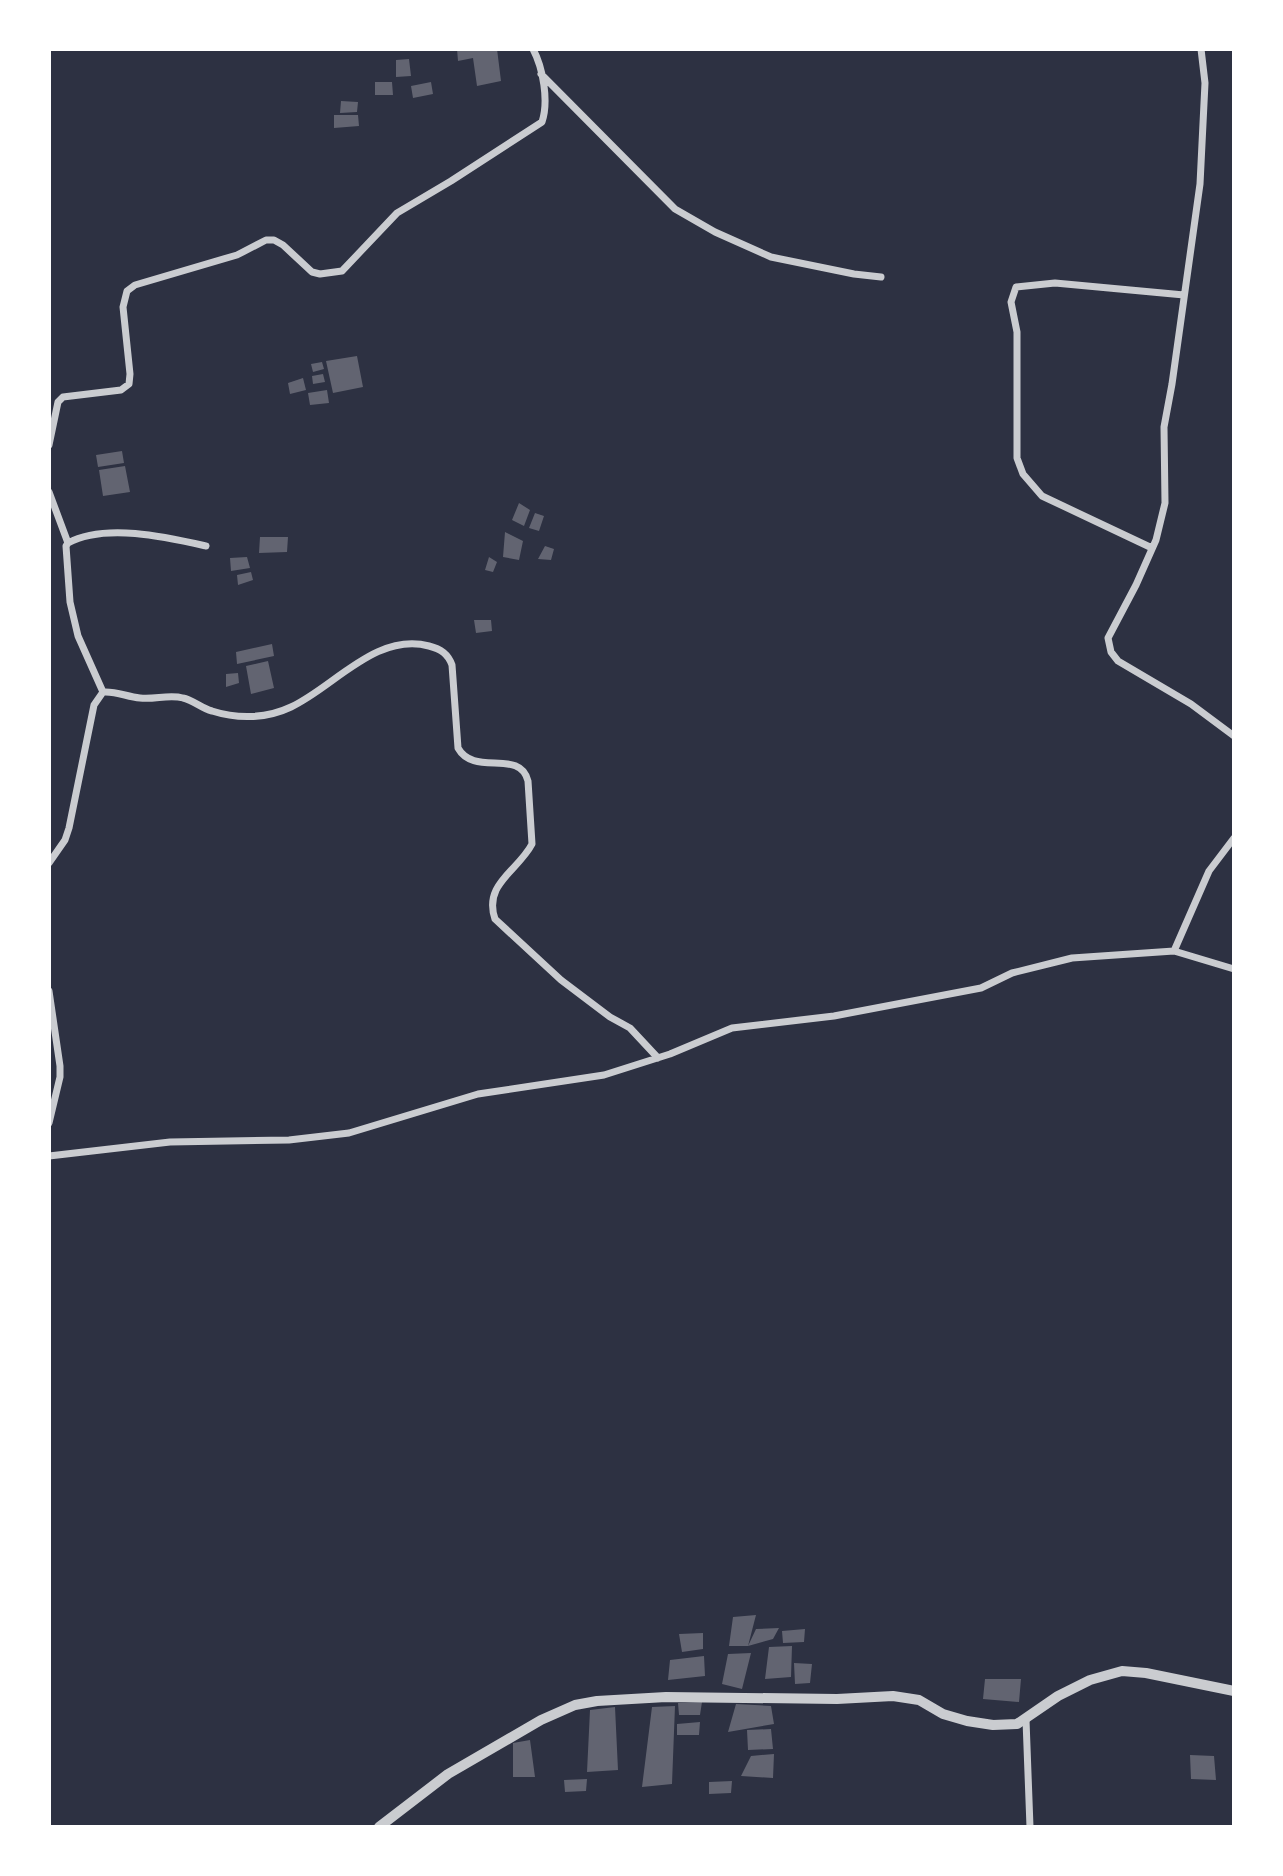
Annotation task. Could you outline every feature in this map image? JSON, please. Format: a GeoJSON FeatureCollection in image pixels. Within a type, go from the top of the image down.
{"type":"FeatureCollection","features":[{"type":"Feature","properties":{"kind":"street"},"geometry":{"type":"LineString","coordinates":[[49,445],[58,402],[63,397],[121,390],[129,384],[123,307],[127,291],[135,285],[237,255],[266,240],[274,240],[283,245],[312,272],[320,274],[342,271],[385,224],[408,205],[444,186],[542,122],[545,107],[541,74],[533,49]]}},
{"type":"Feature","properties":{"kind":"street"},"geometry":{"type":"LineString","coordinates":[[1201,49],[1205,83],[1200,171],[1164,427],[1165,503],[1152,548],[1108,638],[1111,652],[1128,669],[1191,704],[1234,736]]}},
{"type":"Feature","properties":{"kind":"street"},"geometry":{"type":"LineString","coordinates":[[541,74],[675,209],[715,232],[771,257],[881,277]]}},
{"type":"Feature","properties":{"kind":"street"},"geometry":{"type":"LineString","coordinates":[[1152,548],[1042,496],[1023,474],[1017,458],[1017,332],[1011,302],[1016,287],[1055,283],[1184,295]]}},
{"type":"Feature","properties":{"kind":"street"},"geometry":{"type":"LineString","coordinates":[[49,492],[68,544],[70,602],[78,636],[103,692]]}},
{"type":"Feature","properties":{"kind":"street"},"geometry":{"type":"LineString","coordinates":[[68,544],[87,537],[126,531],[205,545]]}},
{"type":"Feature","properties":{"kind":"street"},"geometry":{"type":"LineString","coordinates":[[103,692],[115,691],[139,698],[178,696],[209,711],[245,717],[290,708],[355,665],[387,648],[424,644],[444,652],[450,657],[452,665],[458,748],[462,755],[469,761],[520,767],[528,781],[532,844],[497,887],[492,909],[495,919],[561,980],[610,1017],[630,1028],[658,1058]]}},
{"type":"Feature","properties":{"kind":"street"},"geometry":{"type":"LineString","coordinates":[[49,863],[65,840],[69,828],[94,705],[103,692]]}},
{"type":"Feature","properties":{"kind":"street"},"geometry":{"type":"LineString","coordinates":[[1174,951],[1209,871],[1234,838]]}},
{"type":"Feature","properties":{"kind":"street"},"geometry":{"type":"LineString","coordinates":[[49,1156],[170,1142],[289,1140],[349,1133],[478,1094],[604,1074],[658,1058],[732,1028],[834,1016],[981,988],[1012,973],[1072,958],[1174,951],[1234,969]]}},
{"type":"Feature","properties":{"kind":"street"},"geometry":{"type":"LineString","coordinates":[[49,991],[60,1066],[49,1123]]}},
{"type":"Feature","properties":{"kind":"street"},"geometry":{"type":"LineString","coordinates":[[379,1827],[448,1774],[541,1720],[575,1706],[597,1701],[893,1696],[919,1700],[943,1714],[967,1721],[993,1725],[1017,1724],[1058,1696],[1090,1680],[1122,1671],[1146,1673],[1234,1691]]}},
{"type":"Feature","properties":{"kind":"street"},"geometry":{"type":"LineString","coordinates":[[1026,1720],[1030,1827]]}},
{"type":"Feature","properties":{"kind":"building"},"geometry":{"type":"Polygon","coordinates":[[[457,49],[497,49],[501,81],[477,86],[473,58],[458,61],[457,49]]]}},
{"type":"Feature","properties":{"kind":"building"},"geometry":{"type":"Polygon","coordinates":[[[409,59],[411,76],[396,77],[396,60],[409,59]]]}},
{"type":"Feature","properties":{"kind":"building"},"geometry":{"type":"Polygon","coordinates":[[[375,82],[392,82],[393,95],[375,95],[375,82]]]}},
{"type":"Feature","properties":{"kind":"building"},"geometry":{"type":"Polygon","coordinates":[[[431,82],[433,94],[413,98],[411,86],[431,82]]]}},
{"type":"Feature","properties":{"kind":"building"},"geometry":{"type":"Polygon","coordinates":[[[341,101],[358,102],[357,112],[340,113],[341,101]]]}},
{"type":"Feature","properties":{"kind":"building"},"geometry":{"type":"Polygon","coordinates":[[[334,115],[358,115],[359,126],[334,128],[334,115]]]}},
{"type":"Feature","properties":{"kind":"building"},"geometry":{"type":"Polygon","coordinates":[[[357,356],[363,387],[333,393],[326,361],[357,356]]]}},
{"type":"Feature","properties":{"kind":"building"},"geometry":{"type":"Polygon","coordinates":[[[322,362],[324,369],[313,372],[311,364],[322,362]]]}},
{"type":"Feature","properties":{"kind":"building"},"geometry":{"type":"Polygon","coordinates":[[[323,374],[325,382],[313,384],[312,376],[323,374]]]}},
{"type":"Feature","properties":{"kind":"building"},"geometry":{"type":"Polygon","coordinates":[[[303,378],[306,390],[290,394],[288,383],[303,378]]]}},
{"type":"Feature","properties":{"kind":"building"},"geometry":{"type":"Polygon","coordinates":[[[327,390],[329,403],[310,405],[308,393],[327,390]]]}},
{"type":"Feature","properties":{"kind":"building"},"geometry":{"type":"Polygon","coordinates":[[[122,451],[124,463],[98,467],[96,455],[122,451]]]}},
{"type":"Feature","properties":{"kind":"building"},"geometry":{"type":"Polygon","coordinates":[[[125,466],[130,492],[103,496],[99,470],[125,466]]]}},
{"type":"Feature","properties":{"kind":"building"},"geometry":{"type":"Polygon","coordinates":[[[519,503],[530,510],[524,526],[512,520],[519,503]]]}},
{"type":"Feature","properties":{"kind":"building"},"geometry":{"type":"Polygon","coordinates":[[[535,513],[544,516],[539,531],[529,528],[535,513]]]}},
{"type":"Feature","properties":{"kind":"building"},"geometry":{"type":"Polygon","coordinates":[[[505,532],[523,541],[519,560],[503,557],[505,532]]]}},
{"type":"Feature","properties":{"kind":"building"},"geometry":{"type":"Polygon","coordinates":[[[260,537],[288,537],[287,552],[259,553],[260,537]]]}},
{"type":"Feature","properties":{"kind":"building"},"geometry":{"type":"Polygon","coordinates":[[[545,546],[554,549],[551,560],[538,559],[545,546]]]}},
{"type":"Feature","properties":{"kind":"building"},"geometry":{"type":"Polygon","coordinates":[[[247,557],[250,568],[231,571],[230,558],[247,557]]]}},
{"type":"Feature","properties":{"kind":"building"},"geometry":{"type":"Polygon","coordinates":[[[489,557],[497,562],[493,572],[485,570],[489,557]]]}},
{"type":"Feature","properties":{"kind":"building"},"geometry":{"type":"Polygon","coordinates":[[[251,572],[253,580],[238,585],[237,575],[251,572]]]}},
{"type":"Feature","properties":{"kind":"building"},"geometry":{"type":"Polygon","coordinates":[[[474,620],[491,620],[492,631],[476,633],[474,620]]]}},
{"type":"Feature","properties":{"kind":"building"},"geometry":{"type":"Polygon","coordinates":[[[272,644],[274,656],[237,664],[236,652],[272,644]]]}},
{"type":"Feature","properties":{"kind":"building"},"geometry":{"type":"Polygon","coordinates":[[[268,661],[274,688],[251,694],[246,666],[268,661]]]}},
{"type":"Feature","properties":{"kind":"building"},"geometry":{"type":"Polygon","coordinates":[[[238,673],[239,683],[226,687],[226,674],[238,673]]]}},
{"type":"Feature","properties":{"kind":"building"},"geometry":{"type":"Polygon","coordinates":[[[756,1615],[748,1646],[729,1646],[733,1617],[756,1615]]]}},
{"type":"Feature","properties":{"kind":"building"},"geometry":{"type":"Polygon","coordinates":[[[779,1628],[773,1639],[748,1646],[756,1629],[779,1628]]]}},
{"type":"Feature","properties":{"kind":"building"},"geometry":{"type":"Polygon","coordinates":[[[805,1629],[804,1642],[783,1643],[782,1631],[805,1629]]]}},
{"type":"Feature","properties":{"kind":"building"},"geometry":{"type":"Polygon","coordinates":[[[703,1633],[703,1649],[682,1652],[679,1634],[703,1633]]]}},
{"type":"Feature","properties":{"kind":"building"},"geometry":{"type":"Polygon","coordinates":[[[792,1646],[791,1677],[765,1679],[769,1647],[792,1646]]]}},
{"type":"Feature","properties":{"kind":"building"},"geometry":{"type":"Polygon","coordinates":[[[751,1653],[742,1689],[722,1684],[728,1654],[751,1653]]]}},
{"type":"Feature","properties":{"kind":"building"},"geometry":{"type":"Polygon","coordinates":[[[704,1656],[705,1676],[668,1680],[670,1660],[704,1656]]]}},
{"type":"Feature","properties":{"kind":"building"},"geometry":{"type":"Polygon","coordinates":[[[794,1663],[812,1664],[810,1683],[795,1684],[794,1663]]]}},
{"type":"Feature","properties":{"kind":"building"},"geometry":{"type":"Polygon","coordinates":[[[985,1679],[1021,1679],[1019,1702],[983,1699],[985,1679]]]}},
{"type":"Feature","properties":{"kind":"building"},"geometry":{"type":"Polygon","coordinates":[[[702,1702],[700,1715],[679,1715],[678,1703],[702,1702]]]}},
{"type":"Feature","properties":{"kind":"building"},"geometry":{"type":"Polygon","coordinates":[[[736,1704],[771,1706],[774,1724],[728,1732],[736,1704]]]}},
{"type":"Feature","properties":{"kind":"building"},"geometry":{"type":"Polygon","coordinates":[[[675,1706],[672,1784],[642,1787],[652,1707],[675,1706]]]}},
{"type":"Feature","properties":{"kind":"building"},"geometry":{"type":"Polygon","coordinates":[[[615,1707],[618,1770],[587,1772],[590,1710],[615,1707]]]}},
{"type":"Feature","properties":{"kind":"building"},"geometry":{"type":"Polygon","coordinates":[[[700,1722],[699,1735],[677,1735],[677,1724],[700,1722]]]}},
{"type":"Feature","properties":{"kind":"building"},"geometry":{"type":"Polygon","coordinates":[[[771,1729],[773,1749],[748,1750],[747,1730],[771,1729]]]}},
{"type":"Feature","properties":{"kind":"building"},"geometry":{"type":"Polygon","coordinates":[[[530,1740],[535,1777],[513,1777],[513,1743],[530,1740]]]}},
{"type":"Feature","properties":{"kind":"building"},"geometry":{"type":"Polygon","coordinates":[[[774,1754],[773,1778],[741,1776],[751,1756],[774,1754]]]}},
{"type":"Feature","properties":{"kind":"building"},"geometry":{"type":"Polygon","coordinates":[[[1190,1755],[1214,1756],[1216,1780],[1191,1779],[1190,1755]]]}},
{"type":"Feature","properties":{"kind":"building"},"geometry":{"type":"Polygon","coordinates":[[[587,1779],[586,1791],[565,1792],[564,1780],[587,1779]]]}},
{"type":"Feature","properties":{"kind":"building"},"geometry":{"type":"Polygon","coordinates":[[[732,1781],[731,1793],[709,1794],[709,1782],[732,1781]]]}}]}
